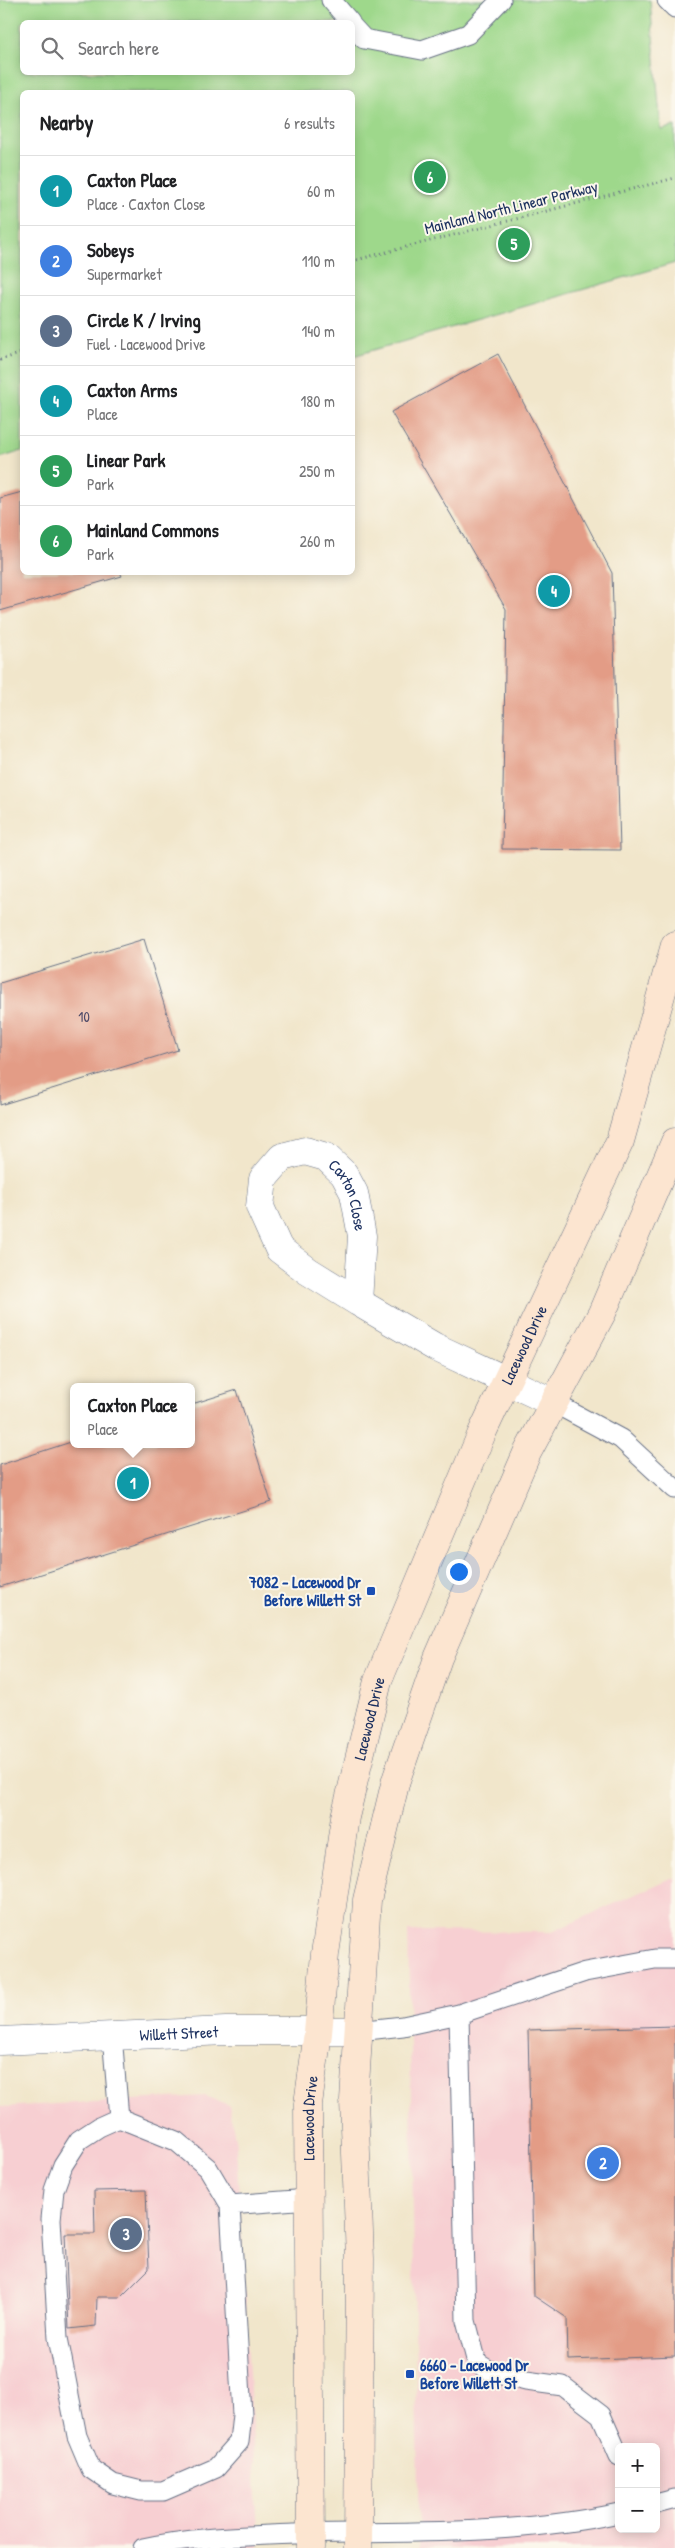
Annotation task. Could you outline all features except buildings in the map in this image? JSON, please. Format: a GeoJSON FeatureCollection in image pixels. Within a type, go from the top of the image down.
{"type":"FeatureCollection","features":[{"type":"Feature","properties":{"kind":"main road","name":"Lacewood Drive"},"geometry":{"type":"LineString","coordinates":[[311,2541],[308,2104],[318,2032],[325,1954],[345,1817],[378,1681],[482,1433],[620,1141],[675,945]]}},
{"type":"Feature","properties":{"kind":"main road"},"geometry":{"type":"LineString","coordinates":[[358,2540],[360,2259],[354,2100],[367,1900],[396,1780],[438,1658],[527,1453],[602,1313],[675,1142]]}},
{"type":"Feature","properties":{"kind":"street","name":"Caxton Close"},"geometry":{"type":"LineString","coordinates":[[358,1302],[362,1236],[354,1193],[344,1174],[326,1157],[305,1151],[282,1157],[264,1179],[260,1207],[279,1249],[308,1271],[358,1302],[435,1348],[554,1403]]}},
{"type":"Feature","properties":{"kind":"street","name":"Willett Street"},"geometry":{"type":"LineString","coordinates":[[0,2041],[226,2031],[358,2031]]}},
{"type":"Feature","properties":{"kind":"lane"},"geometry":{"type":"LineString","coordinates":[[331,0],[348,20]]}},
{"type":"Feature","properties":{"kind":"lane"},"geometry":{"type":"LineString","coordinates":[[355,29],[364,39],[422,50],[468,34],[501,0]]}},
{"type":"Feature","properties":{"kind":"lane"},"geometry":{"type":"LineString","coordinates":[[667,0],[675,8]]}},
{"type":"Feature","properties":{"kind":"lane"},"geometry":{"type":"LineString","coordinates":[[554,1403],[621,1439],[675,1489]]}},
{"type":"Feature","properties":{"kind":"lane"},"geometry":{"type":"LineString","coordinates":[[358,2031],[402,2026],[460,2014],[585,1972],[655,1959],[675,1959]]}},
{"type":"Feature","properties":{"kind":"lane"},"geometry":{"type":"LineString","coordinates":[[460,2014],[466,2321],[477,2363],[494,2373],[526,2382],[563,2386],[601,2414],[615,2447]]}},
{"type":"Feature","properties":{"kind":"lane"},"geometry":{"type":"LineString","coordinates":[[112,2035],[119,2118]]}},
{"type":"Feature","properties":{"kind":"lane"},"geometry":{"type":"LineString","coordinates":[[119,2118],[176,2141],[208,2168],[230,2205],[242,2415],[239,2442],[216,2468],[163,2491],[141,2491],[113,2484],[91,2469],[77,2436],[58,2338],[51,2219],[54,2190],[63,2165],[79,2140],[99,2127],[119,2118]]}},
{"type":"Feature","properties":{"kind":"lane"},"geometry":{"type":"LineString","coordinates":[[230,2205],[308,2199]]}},
{"type":"Feature","properties":{"kind":"lane"},"geometry":{"type":"LineString","coordinates":[[660,2503],[675,2499]]}},
{"type":"Feature","properties":{"kind":"lane"},"geometry":{"type":"LineString","coordinates":[[143,2548],[198,2538],[311,2541],[358,2540],[457,2530],[577,2522],[615,2515]]}},
{"type":"Feature","properties":{"kind":"path","name":"Mainland North Linear Parkway"},"geometry":{"type":"LineString","coordinates":[[355,260],[675,178]]}},
{"type":"Feature","properties":{"kind":"path"},"geometry":{"type":"LineString","coordinates":[[0,360],[20,354]]}},
{"type":"Feature","properties":{"kind":"shaded area"},"geometry":{"type":"Polygon","coordinates":[[[669,1879],[675,1879],[675,2548],[419,2548],[408,1931],[552,1932],[669,1879]]]}},
{"type":"Feature","properties":{"kind":"shaded area"},"geometry":{"type":"Polygon","coordinates":[[[205,2096],[229,2105],[236,2144],[259,2548],[0,2548],[0,2107],[205,2096]]]}},
{"type":"Feature","properties":{"kind":"green space"},"geometry":{"type":"Polygon","coordinates":[[[0,0],[650,0],[661,130],[675,126],[675,263],[355,355],[355,90],[20,90],[20,452],[0,458],[0,0]]]}},
{"type":"Feature","properties":{"kind":"place","name":"Mainland Commons"},"geometry":{"type":"Point","coordinates":[430,177]}},
{"type":"Feature","properties":{"kind":"place","name":"Linear Park"},"geometry":{"type":"Point","coordinates":[514,244]}},
{"type":"Feature","properties":{"kind":"place","name":"Caxton Arms"},"geometry":{"type":"Point","coordinates":[554,591]}},
{"type":"Feature","properties":{"kind":"place","name":"Caxton Place"},"geometry":{"type":"Point","coordinates":[133,1483]}},
{"type":"Feature","properties":{"kind":"place","name":"7082 - Lacewood Dr Before Willett St"},"geometry":{"type":"Point","coordinates":[371,1591]}},
{"type":"Feature","properties":{"kind":"place","name":"Sobeys"},"geometry":{"type":"Point","coordinates":[603,2163]}},
{"type":"Feature","properties":{"kind":"place","name":"Circle K / Irving"},"geometry":{"type":"Point","coordinates":[126,2234]}},
{"type":"Feature","properties":{"kind":"place","name":"6660 - Lacewood Dr Before Willett St"},"geometry":{"type":"Point","coordinates":[410,2374]}}]}
